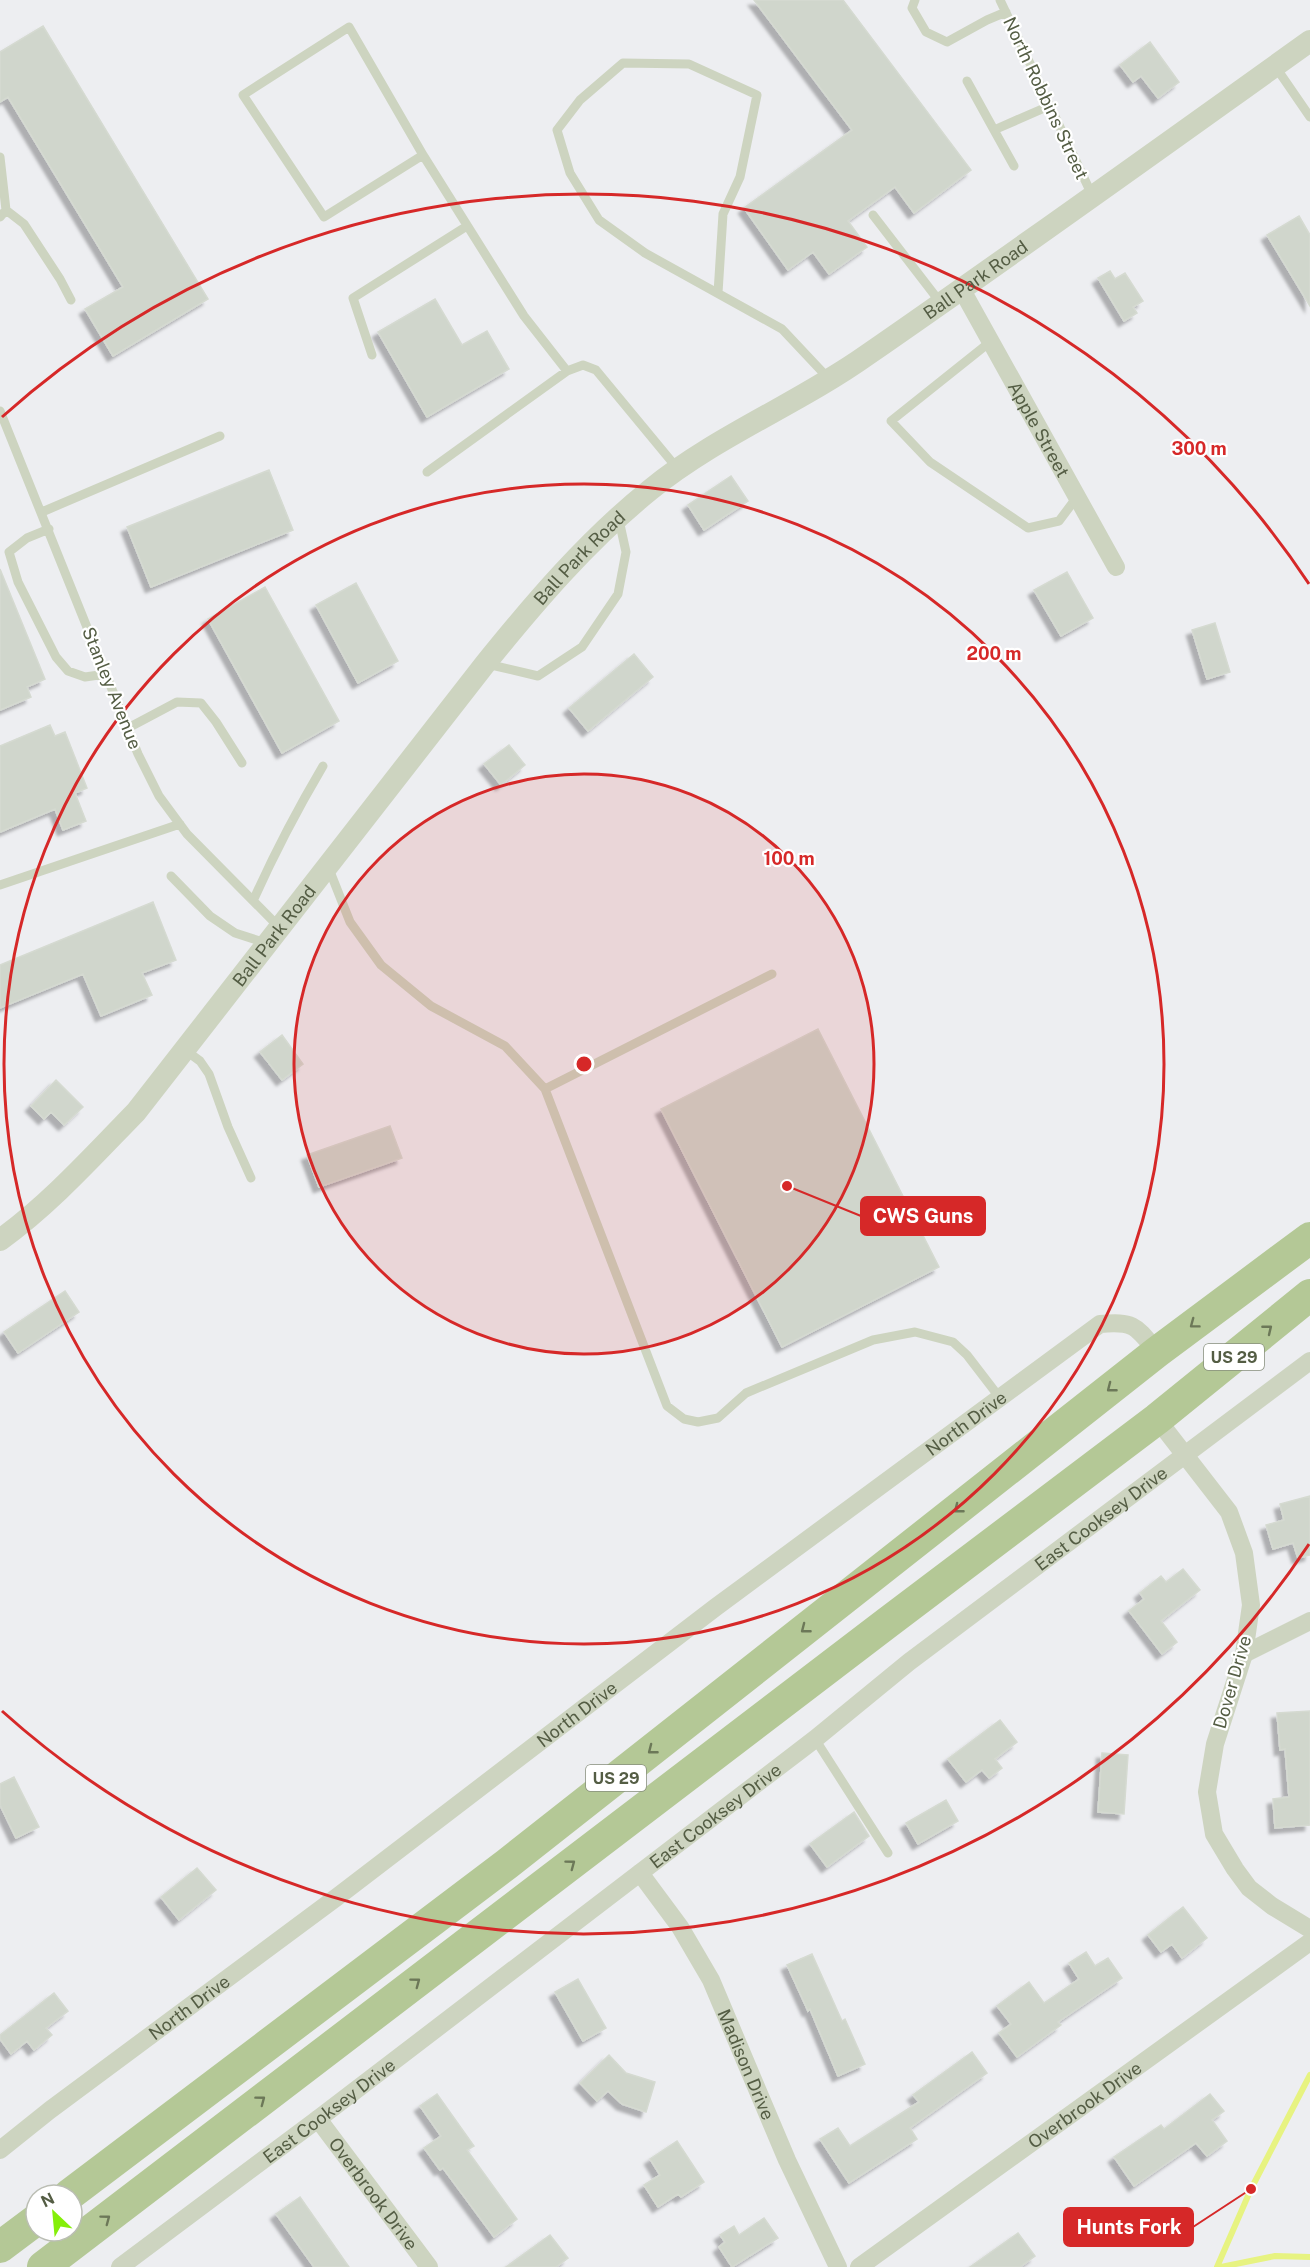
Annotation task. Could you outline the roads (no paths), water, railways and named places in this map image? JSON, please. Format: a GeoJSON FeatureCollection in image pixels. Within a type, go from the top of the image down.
{"type":"FeatureCollection","features":[{"type":"Feature","properties":{"kind":"highway","name":"US 29"},"geometry":{"type":"LineString","coordinates":[[84,2184],[507,1864],[1157,1352],[1310,1238]]}},
{"type":"Feature","properties":{"kind":"highway","name":"US 29"},"geometry":{"type":"LineString","coordinates":[[43,2267],[1157,1419],[1310,1295]]}},
{"type":"Feature","properties":{"kind":"highway"},"geometry":{"type":"LineString","coordinates":[[0,2247],[24,2229]]}},
{"type":"Feature","properties":{"kind":"street","name":"Ball Park Road"},"geometry":{"type":"LineString","coordinates":[[0,1240],[79,1170],[136,1112],[533,604],[618,518],[651,489],[707,450],[830,381],[942,304],[1310,41]]}},
{"type":"Feature","properties":{"kind":"street","name":"Apple Street"},"geometry":{"type":"LineString","coordinates":[[962,290],[1116,567]]}},
{"type":"Feature","properties":{"kind":"street","name":"North Drive"},"geometry":{"type":"LineString","coordinates":[[0,2150],[50,2110],[337,1897],[716,1607],[1100,1324],[1121,1322],[1137,1328],[1157,1352]]}},
{"type":"Feature","properties":{"kind":"street","name":"East Cooksey Drive"},"geometry":{"type":"LineString","coordinates":[[120,2267],[318,2120],[815,1738],[909,1662],[1310,1361]]}},
{"type":"Feature","properties":{"kind":"street","name":"Dover Drive"},"geometry":{"type":"LineString","coordinates":[[1157,1419],[1229,1512],[1244,1553],[1251,1605],[1244,1654],[1215,1744],[1208,1792],[1214,1834],[1234,1869],[1249,1888],[1272,1906],[1310,1929]]}},
{"type":"Feature","properties":{"kind":"street"},"geometry":{"type":"LineString","coordinates":[[1244,1654],[1310,1621]]}},
{"type":"Feature","properties":{"kind":"street","name":"Madison Drive"},"geometry":{"type":"LineString","coordinates":[[640,1873],[680,1927],[711,1980],[787,2160],[838,2267]]}},
{"type":"Feature","properties":{"kind":"street","name":"Overbrook Drive"},"geometry":{"type":"LineString","coordinates":[[859,2267],[1310,1942]]}},
{"type":"Feature","properties":{"kind":"street","name":"Overbrook Drive"},"geometry":{"type":"LineString","coordinates":[[318,2120],[429,2267]]}},
{"type":"Feature","properties":{"kind":"lane"},"geometry":{"type":"LineString","coordinates":[[915,0],[912,8],[926,32],[947,42],[1006,12]]}},
{"type":"Feature","properties":{"kind":"lane","name":"North Robbins Street"},"geometry":{"type":"LineString","coordinates":[[1000,0],[1093,197]]}},
{"type":"Feature","properties":{"kind":"lane"},"geometry":{"type":"LineString","coordinates":[[423,155],[324,217],[243,95],[349,27],[423,155],[524,316],[567,371]]}},
{"type":"Feature","properties":{"kind":"lane"},"geometry":{"type":"LineString","coordinates":[[718,293],[723,214],[740,177],[757,95],[689,64],[623,63],[580,100],[556,130],[570,173],[599,220],[645,253],[782,329],[830,381]]}},
{"type":"Feature","properties":{"kind":"lane"},"geometry":{"type":"LineString","coordinates":[[1275,66],[1310,117]]}},
{"type":"Feature","properties":{"kind":"lane"},"geometry":{"type":"LineString","coordinates":[[966,81],[1014,166]]}},
{"type":"Feature","properties":{"kind":"lane"},"geometry":{"type":"LineString","coordinates":[[994,130],[1050,106]]}},
{"type":"Feature","properties":{"kind":"lane"},"geometry":{"type":"LineString","coordinates":[[0,157],[3,213],[24,224],[71,300]]}},
{"type":"Feature","properties":{"kind":"lane"},"geometry":{"type":"LineString","coordinates":[[873,215],[942,304]]}},
{"type":"Feature","properties":{"kind":"lane"},"geometry":{"type":"LineString","coordinates":[[372,355],[353,298],[467,226]]}},
{"type":"Feature","properties":{"kind":"lane"},"geometry":{"type":"LineString","coordinates":[[990,342],[891,422],[930,462],[1028,528],[1059,520],[1077,497]]}},
{"type":"Feature","properties":{"kind":"lane"},"geometry":{"type":"LineString","coordinates":[[427,472],[567,371],[583,365],[596,370],[679,470]]}},
{"type":"Feature","properties":{"kind":"lane","name":"Stanley Avenue"},"geometry":{"type":"LineString","coordinates":[[0,411],[128,728],[159,796],[180,824],[253,901],[274,936]]}},
{"type":"Feature","properties":{"kind":"lane"},"geometry":{"type":"LineString","coordinates":[[42,512],[220,436]]}},
{"type":"Feature","properties":{"kind":"lane"},"geometry":{"type":"LineString","coordinates":[[485,664],[538,676],[582,647],[618,594],[626,552],[618,518]]}},
{"type":"Feature","properties":{"kind":"lane"},"geometry":{"type":"LineString","coordinates":[[49,529],[27,538],[4,553],[56,657],[68,671],[85,676],[106,674]]}},
{"type":"Feature","properties":{"kind":"lane"},"geometry":{"type":"LineString","coordinates":[[128,728],[177,702],[201,703],[242,763]]}},
{"type":"Feature","properties":{"kind":"lane"},"geometry":{"type":"LineString","coordinates":[[253,901],[286,831],[323,766]]}},
{"type":"Feature","properties":{"kind":"lane"},"geometry":{"type":"LineString","coordinates":[[0,885],[180,824]]}},
{"type":"Feature","properties":{"kind":"lane"},"geometry":{"type":"LineString","coordinates":[[328,867],[350,922],[381,965],[431,1006],[505,1046],[545,1089],[667,1406],[684,1419],[698,1422],[718,1418],[746,1393],[873,1340],[915,1332],[953,1342],[967,1355],[1000,1398]]}},
{"type":"Feature","properties":{"kind":"lane"},"geometry":{"type":"LineString","coordinates":[[171,876],[210,916],[235,933],[274,936]]}},
{"type":"Feature","properties":{"kind":"lane"},"geometry":{"type":"LineString","coordinates":[[545,1089],[772,975]]}},
{"type":"Feature","properties":{"kind":"lane"},"geometry":{"type":"LineString","coordinates":[[185,1050],[200,1061],[209,1074],[228,1127],[251,1178]]}},
{"type":"Feature","properties":{"kind":"lane"},"geometry":{"type":"LineString","coordinates":[[815,1738],[888,1853]]}},
{"type":"Feature","properties":{"kind":"waterway"},"geometry":{"type":"LineString","coordinates":[[1217,2267],[1251,2189],[1310,2075]]}},
{"type":"Feature","properties":{"kind":"waterway"},"geometry":{"type":"LineString","coordinates":[[1221,2267],[1275,2256],[1310,2257]]}},
{"type":"Feature","properties":{"kind":"place","name":"CWS Guns"},"geometry":{"type":"Point","coordinates":[787,1186]}},
{"type":"Feature","properties":{"kind":"place","name":"Hunts Fork"},"geometry":{"type":"Point","coordinates":[1251,2189]}}]}
